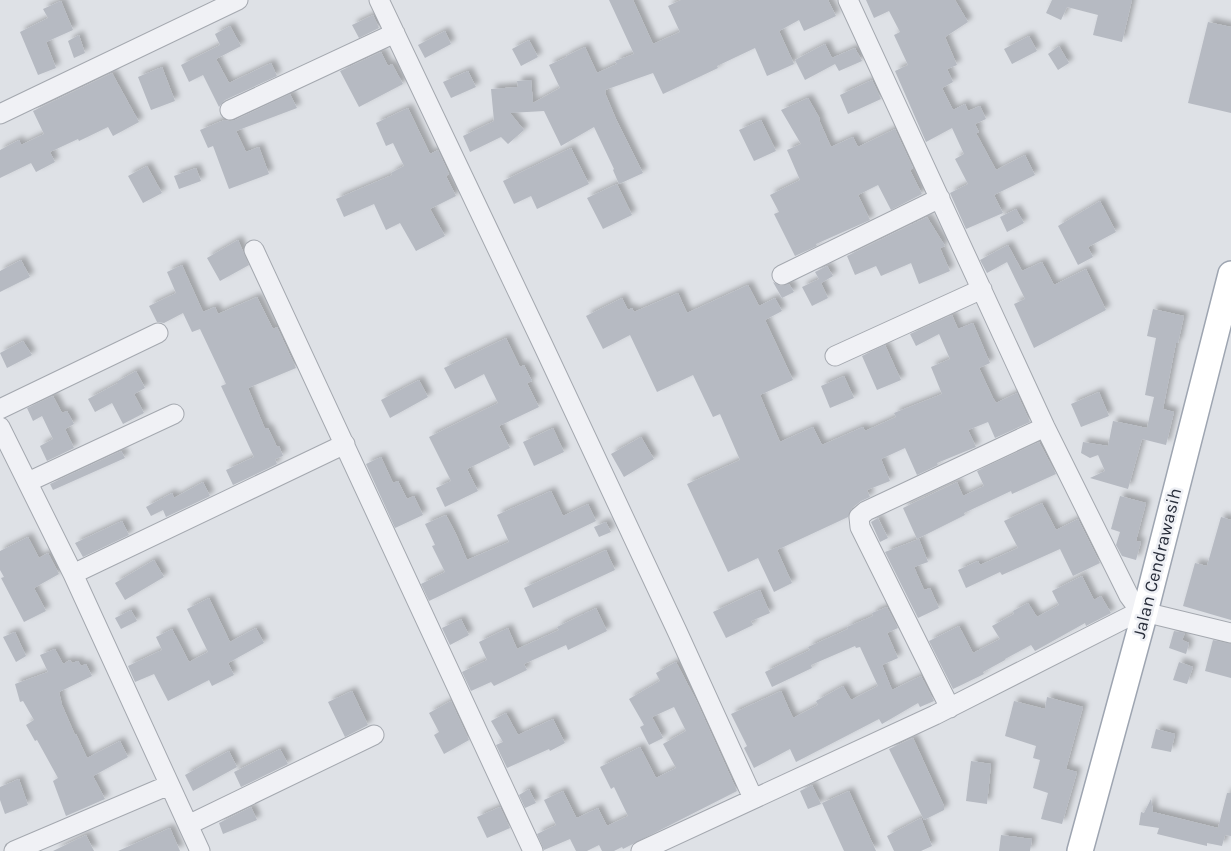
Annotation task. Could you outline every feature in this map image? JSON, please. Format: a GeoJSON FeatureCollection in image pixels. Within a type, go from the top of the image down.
{"type":"FeatureCollection","features":[{"type":"Feature","properties":{"kind":"main road","name":"Jalan Cendrawasih"},"geometry":{"type":"LineString","coordinates":[[1092,851],[1147,612],[1231,274]]}},
{"type":"Feature","properties":{"kind":"main road","name":"Jalan Cendrawasih"},"geometry":{"type":"LineString","coordinates":[[1080,851],[1147,612],[1231,332]]}},
{"type":"Feature","properties":{"kind":"street"},"geometry":{"type":"LineString","coordinates":[[0,114],[236,0]]}},
{"type":"Feature","properties":{"kind":"street"},"geometry":{"type":"LineString","coordinates":[[379,0],[677,631],[753,798]]}},
{"type":"Feature","properties":{"kind":"street"},"geometry":{"type":"LineString","coordinates":[[848,0],[1045,427],[1120,580],[1147,612],[1231,633]]}},
{"type":"Feature","properties":{"kind":"street"},"geometry":{"type":"LineString","coordinates":[[230,110],[395,34]]}},
{"type":"Feature","properties":{"kind":"street"},"geometry":{"type":"LineString","coordinates":[[782,276],[940,198]]}},
{"type":"Feature","properties":{"kind":"street"},"geometry":{"type":"LineString","coordinates":[[254,250],[533,851]]}},
{"type":"Feature","properties":{"kind":"street"},"geometry":{"type":"LineString","coordinates":[[836,356],[982,289]]}},
{"type":"Feature","properties":{"kind":"street"},"geometry":{"type":"LineString","coordinates":[[0,409],[158,333]]}},
{"type":"Feature","properties":{"kind":"street"},"geometry":{"type":"LineString","coordinates":[[28,482],[174,414]]}},
{"type":"Feature","properties":{"kind":"street"},"geometry":{"type":"LineString","coordinates":[[0,427],[73,574],[168,785],[200,851]]}},
{"type":"Feature","properties":{"kind":"street"},"geometry":{"type":"LineString","coordinates":[[950,708],[860,527],[858,517],[866,511],[1045,427]]}},
{"type":"Feature","properties":{"kind":"street"},"geometry":{"type":"LineString","coordinates":[[73,574],[345,444]]}},
{"type":"Feature","properties":{"kind":"street"},"geometry":{"type":"LineString","coordinates":[[642,851],[950,708],[1147,612]]}},
{"type":"Feature","properties":{"kind":"street"},"geometry":{"type":"LineString","coordinates":[[188,825],[374,735]]}},
{"type":"Feature","properties":{"kind":"street"},"geometry":{"type":"LineString","coordinates":[[14,851],[168,785]]}},
{"type":"Feature","properties":{"kind":"building"},"geometry":{"type":"Polygon","coordinates":[[[609,0],[633,0],[653,44],[680,32],[668,6],[681,0],[828,0],[836,16],[804,31],[799,20],[779,31],[794,64],[767,76],[755,48],[663,94],[653,73],[605,90],[616,119],[643,173],[619,184],[594,127],[561,146],[544,111],[510,113],[524,130],[508,144],[501,137],[470,152],[463,136],[494,121],[491,89],[518,87],[517,81],[531,80],[533,103],[560,88],[549,65],[566,56],[585,47],[597,73],[617,64],[615,61],[634,54],[609,0]]]}},
{"type":"Feature","properties":{"kind":"building"},"geometry":{"type":"Polygon","coordinates":[[[866,0],[955,0],[968,22],[945,37],[957,65],[947,69],[953,82],[942,88],[953,110],[965,104],[968,111],[980,106],[986,119],[975,124],[979,132],[976,133],[996,170],[1025,155],[1035,175],[994,195],[1003,213],[966,229],[950,193],[968,184],[955,159],[964,154],[952,128],[926,142],[895,71],[908,65],[894,35],[900,32],[889,11],[874,18],[866,0]]]}},
{"type":"Feature","properties":{"kind":"building"},"geometry":{"type":"Polygon","coordinates":[[[1052,0],[1132,0],[1122,42],[1093,35],[1098,15],[1067,7],[1061,20],[1046,13],[1052,0]]]}},
{"type":"Feature","properties":{"kind":"building"},"geometry":{"type":"Polygon","coordinates":[[[61,1],[73,30],[46,42],[56,68],[38,75],[20,32],[48,18],[43,9],[61,1]]]}},
{"type":"Feature","properties":{"kind":"building"},"geometry":{"type":"Polygon","coordinates":[[[373,15],[379,28],[359,38],[352,25],[373,15]]]}},
{"type":"Feature","properties":{"kind":"building"},"geometry":{"type":"Polygon","coordinates":[[[1208,22],[1231,27],[1231,113],[1188,103],[1208,22]]]}},
{"type":"Feature","properties":{"kind":"building"},"geometry":{"type":"Polygon","coordinates":[[[230,26],[241,46],[216,59],[229,83],[271,63],[277,76],[225,100],[219,107],[203,75],[189,82],[181,65],[220,45],[215,34],[230,26]]]}},
{"type":"Feature","properties":{"kind":"building"},"geometry":{"type":"Polygon","coordinates":[[[445,31],[451,44],[425,58],[418,45],[445,31]]]}},
{"type":"Feature","properties":{"kind":"building"},"geometry":{"type":"Polygon","coordinates":[[[79,35],[85,53],[74,58],[68,41],[79,35]]]}},
{"type":"Feature","properties":{"kind":"building"},"geometry":{"type":"Polygon","coordinates":[[[1029,36],[1037,51],[1012,64],[1004,49],[1029,36]]]}},
{"type":"Feature","properties":{"kind":"building"},"geometry":{"type":"Polygon","coordinates":[[[529,40],[538,57],[521,66],[512,49],[529,40]]]}},
{"type":"Feature","properties":{"kind":"building"},"geometry":{"type":"Polygon","coordinates":[[[825,44],[832,58],[855,48],[862,61],[839,71],[835,64],[805,80],[795,60],[825,44]]]}},
{"type":"Feature","properties":{"kind":"building"},"geometry":{"type":"Polygon","coordinates":[[[1059,46],[1069,63],[1058,70],[1048,54],[1059,46]]]}},
{"type":"Feature","properties":{"kind":"building"},"geometry":{"type":"Polygon","coordinates":[[[381,52],[388,66],[392,64],[403,84],[359,107],[340,71],[381,52]]]}},
{"type":"Feature","properties":{"kind":"building"},"geometry":{"type":"Polygon","coordinates":[[[162,67],[175,101],[151,110],[138,77],[162,67]]]}},
{"type":"Feature","properties":{"kind":"building"},"geometry":{"type":"Polygon","coordinates":[[[468,71],[476,87],[451,98],[443,82],[468,71]]]}},
{"type":"Feature","properties":{"kind":"building"},"geometry":{"type":"Polygon","coordinates":[[[112,73],[139,122],[113,136],[108,127],[50,152],[55,162],[36,172],[31,163],[0,178],[0,150],[19,140],[21,145],[44,134],[33,111],[112,73]]]}},
{"type":"Feature","properties":{"kind":"building"},"geometry":{"type":"Polygon","coordinates":[[[872,80],[881,99],[848,114],[840,95],[872,80]]]}},
{"type":"Feature","properties":{"kind":"building"},"geometry":{"type":"Polygon","coordinates":[[[290,94],[297,108],[236,131],[246,152],[259,147],[269,174],[229,189],[213,146],[208,148],[200,130],[224,120],[235,120],[290,94]]]}},
{"type":"Feature","properties":{"kind":"building"},"geometry":{"type":"Polygon","coordinates":[[[808,98],[820,119],[831,147],[853,137],[858,147],[895,129],[913,168],[910,170],[922,194],[891,210],[878,185],[858,195],[870,220],[816,244],[817,246],[795,256],[774,214],[779,212],[770,195],[800,180],[787,150],[801,144],[781,110],[808,98]]]}},
{"type":"Feature","properties":{"kind":"building"},"geometry":{"type":"Polygon","coordinates":[[[408,108],[430,154],[438,150],[449,174],[446,176],[456,196],[430,209],[445,236],[416,251],[400,223],[386,230],[374,204],[344,217],[336,199],[392,175],[391,173],[404,166],[393,143],[386,146],[376,123],[408,108]]]}},
{"type":"Feature","properties":{"kind":"building"},"geometry":{"type":"Polygon","coordinates":[[[761,120],[776,151],[754,161],[739,130],[761,120]]]}},
{"type":"Feature","properties":{"kind":"building"},"geometry":{"type":"Polygon","coordinates":[[[571,148],[589,184],[537,209],[531,196],[514,204],[503,181],[571,148]]]}},
{"type":"Feature","properties":{"kind":"building"},"geometry":{"type":"Polygon","coordinates":[[[147,166],[162,193],[143,203],[128,176],[147,166]]]}},
{"type":"Feature","properties":{"kind":"building"},"geometry":{"type":"Polygon","coordinates":[[[196,168],[201,181],[179,189],[174,176],[196,168]]]}},
{"type":"Feature","properties":{"kind":"building"},"geometry":{"type":"Polygon","coordinates":[[[617,184],[632,215],[603,229],[587,198],[617,184]]]}},
{"type":"Feature","properties":{"kind":"building"},"geometry":{"type":"Polygon","coordinates":[[[1100,201],[1116,232],[1088,247],[1093,257],[1078,265],[1058,226],[1100,201]]]}},
{"type":"Feature","properties":{"kind":"building"},"geometry":{"type":"Polygon","coordinates":[[[1016,209],[1024,223],[1007,232],[1000,217],[1016,209]]]}},
{"type":"Feature","properties":{"kind":"building"},"geometry":{"type":"Polygon","coordinates":[[[927,217],[945,246],[940,248],[950,271],[919,284],[911,263],[881,276],[876,266],[855,275],[847,256],[927,217]]]}},
{"type":"Feature","properties":{"kind":"building"},"geometry":{"type":"Polygon","coordinates":[[[238,240],[249,265],[220,281],[207,258],[238,240]]]}},
{"type":"Feature","properties":{"kind":"building"},"geometry":{"type":"Polygon","coordinates":[[[1008,245],[1022,271],[1042,262],[1054,285],[1086,269],[1106,310],[1034,348],[1014,304],[1025,299],[1007,262],[987,273],[980,260],[1008,245]]]}},
{"type":"Feature","properties":{"kind":"building"},"geometry":{"type":"Polygon","coordinates":[[[21,260],[30,277],[0,292],[0,271],[21,260]]]}},
{"type":"Feature","properties":{"kind":"building"},"geometry":{"type":"Polygon","coordinates":[[[182,265],[203,312],[215,307],[218,314],[257,297],[273,329],[277,327],[296,368],[248,388],[265,429],[268,428],[283,456],[275,459],[277,464],[233,485],[226,470],[254,457],[221,386],[226,384],[200,329],[192,332],[183,313],[164,323],[157,322],[149,306],[176,293],[167,272],[182,265]]]}},
{"type":"Feature","properties":{"kind":"building"},"geometry":{"type":"Polygon","coordinates":[[[827,266],[833,276],[821,283],[828,298],[812,306],[802,287],[819,279],[815,272],[827,266]]]}},
{"type":"Feature","properties":{"kind":"building"},"geometry":{"type":"Polygon","coordinates":[[[773,282],[781,286],[789,284],[794,292],[782,298],[773,282]]]}},
{"type":"Feature","properties":{"kind":"building"},"geometry":{"type":"Polygon","coordinates":[[[748,285],[759,306],[775,298],[782,311],[765,320],[793,380],[760,395],[780,442],[813,427],[822,445],[863,427],[865,431],[896,417],[894,413],[942,394],[931,367],[950,359],[939,334],[916,346],[910,334],[952,315],[958,329],[973,323],[990,363],[979,368],[996,403],[1017,393],[1030,422],[995,438],[988,422],[968,430],[976,447],[937,463],[938,465],[917,475],[905,448],[881,459],[890,481],[867,490],[870,497],[852,508],[848,517],[777,550],[792,583],[774,592],[758,558],[728,572],[687,484],[740,460],[720,414],[713,417],[693,375],[657,392],[630,335],[603,349],[586,316],[622,298],[628,310],[632,308],[634,312],[678,293],[687,313],[748,285]]]}},
{"type":"Feature","properties":{"kind":"building"},"geometry":{"type":"Polygon","coordinates":[[[1153,309],[1184,316],[1178,343],[1176,343],[1163,409],[1174,412],[1166,445],[1142,439],[1128,489],[1090,478],[1105,471],[1098,455],[1090,458],[1081,453],[1083,442],[1108,446],[1113,421],[1147,428],[1154,397],[1145,395],[1156,338],[1147,336],[1153,309]]]}},
{"type":"Feature","properties":{"kind":"building"},"geometry":{"type":"Polygon","coordinates":[[[506,338],[520,367],[524,365],[532,381],[527,383],[539,407],[499,426],[510,448],[467,469],[478,491],[445,507],[436,488],[451,481],[429,437],[498,403],[484,374],[455,389],[444,368],[506,338]]]}},
{"type":"Feature","properties":{"kind":"building"},"geometry":{"type":"Polygon","coordinates":[[[23,341],[32,355],[7,368],[0,353],[23,341]]]}},
{"type":"Feature","properties":{"kind":"building"},"geometry":{"type":"Polygon","coordinates":[[[885,345],[901,380],[877,390],[862,356],[885,345]]]}},
{"type":"Feature","properties":{"kind":"building"},"geometry":{"type":"Polygon","coordinates":[[[136,371],[145,388],[134,394],[144,413],[123,424],[112,403],[95,412],[88,399],[136,371]]]}},
{"type":"Feature","properties":{"kind":"building"},"geometry":{"type":"Polygon","coordinates":[[[844,376],[854,398],[830,408],[821,386],[844,376]]]}},
{"type":"Feature","properties":{"kind":"building"},"geometry":{"type":"Polygon","coordinates":[[[419,380],[428,397],[390,418],[381,400],[419,380]]]}},
{"type":"Feature","properties":{"kind":"building"},"geometry":{"type":"Polygon","coordinates":[[[1099,392],[1109,416],[1081,427],[1071,404],[1099,392]]]}},
{"type":"Feature","properties":{"kind":"building"},"geometry":{"type":"Polygon","coordinates":[[[53,396],[62,413],[67,411],[74,424],[65,429],[74,448],[47,461],[40,446],[53,439],[42,416],[33,421],[27,408],[53,396]]]}},
{"type":"Feature","properties":{"kind":"building"},"geometry":{"type":"Polygon","coordinates":[[[553,428],[564,452],[534,466],[523,442],[553,428]]]}},
{"type":"Feature","properties":{"kind":"building"},"geometry":{"type":"Polygon","coordinates":[[[641,437],[654,459],[624,477],[611,454],[641,437]]]}},
{"type":"Feature","properties":{"kind":"building"},"geometry":{"type":"Polygon","coordinates":[[[1039,442],[1056,474],[1012,494],[1011,491],[964,513],[965,515],[917,539],[903,508],[957,482],[963,496],[984,486],[977,471],[1039,442]]]}},
{"type":"Feature","properties":{"kind":"building"},"geometry":{"type":"Polygon","coordinates":[[[121,451],[125,458],[53,490],[50,484],[121,451]]]}},
{"type":"Feature","properties":{"kind":"building"},"geometry":{"type":"Polygon","coordinates":[[[381,457],[393,483],[398,481],[407,499],[414,496],[423,515],[395,528],[366,464],[381,457]]]}},
{"type":"Feature","properties":{"kind":"building"},"geometry":{"type":"Polygon","coordinates":[[[203,482],[210,496],[166,517],[163,510],[151,516],[146,507],[172,493],[174,498],[203,482]]]}},
{"type":"Feature","properties":{"kind":"building"},"geometry":{"type":"Polygon","coordinates":[[[551,491],[563,516],[588,504],[596,521],[429,601],[421,584],[445,572],[432,546],[435,545],[425,524],[446,515],[467,560],[509,542],[497,515],[551,491]]]}},
{"type":"Feature","properties":{"kind":"building"},"geometry":{"type":"Polygon","coordinates":[[[1120,496],[1146,503],[1136,541],[1141,542],[1136,560],[1122,556],[1116,545],[1120,532],[1111,529],[1120,496]]]}},
{"type":"Feature","properties":{"kind":"building"},"geometry":{"type":"Polygon","coordinates":[[[1042,503],[1056,530],[1078,519],[1100,563],[1073,576],[1060,549],[1002,575],[1000,572],[966,588],[958,570],[978,561],[980,565],[1018,548],[1004,521],[1042,503]]]}},
{"type":"Feature","properties":{"kind":"building"},"geometry":{"type":"Polygon","coordinates":[[[1221,517],[1231,520],[1231,620],[1183,606],[1195,563],[1207,566],[1221,517]]]}},
{"type":"Feature","properties":{"kind":"building"},"geometry":{"type":"Polygon","coordinates":[[[878,518],[888,538],[880,542],[871,522],[878,518]]]}},
{"type":"Feature","properties":{"kind":"building"},"geometry":{"type":"Polygon","coordinates":[[[122,521],[129,535],[83,557],[75,543],[122,521]]]}},
{"type":"Feature","properties":{"kind":"building"},"geometry":{"type":"Polygon","coordinates":[[[606,522],[611,532],[599,537],[594,527],[606,522]]]}},
{"type":"Feature","properties":{"kind":"building"},"geometry":{"type":"Polygon","coordinates":[[[28,537],[39,558],[48,553],[59,574],[34,588],[46,611],[24,622],[1,578],[4,577],[0,570],[0,551],[28,537]]]}},
{"type":"Feature","properties":{"kind":"building"},"geometry":{"type":"Polygon","coordinates":[[[919,539],[928,562],[914,567],[924,590],[930,588],[939,608],[918,618],[885,552],[919,539]]]}},
{"type":"Feature","properties":{"kind":"building"},"geometry":{"type":"Polygon","coordinates":[[[606,550],[615,570],[533,608],[524,588],[606,550]]]}},
{"type":"Feature","properties":{"kind":"building"},"geometry":{"type":"Polygon","coordinates":[[[154,560],[164,577],[125,600],[115,583],[154,560]]]}},
{"type":"Feature","properties":{"kind":"building"},"geometry":{"type":"Polygon","coordinates":[[[1082,576],[1094,600],[1101,596],[1111,613],[1086,626],[1085,623],[1035,651],[1031,645],[983,672],[984,674],[953,689],[929,641],[959,626],[973,653],[1000,639],[992,626],[1014,614],[1013,611],[1028,603],[1037,617],[1059,605],[1052,591],[1082,576]]]}},
{"type":"Feature","properties":{"kind":"building"},"geometry":{"type":"Polygon","coordinates":[[[760,590],[770,613],[751,621],[753,625],[726,638],[713,612],[760,590]]]}},
{"type":"Feature","properties":{"kind":"building"},"geometry":{"type":"Polygon","coordinates":[[[209,598],[230,642],[256,628],[264,643],[228,663],[234,675],[212,686],[209,680],[168,701],[154,674],[135,682],[128,666],[162,650],[156,637],[172,629],[189,662],[208,652],[187,609],[209,598]]]}},
{"type":"Feature","properties":{"kind":"building"},"geometry":{"type":"Polygon","coordinates":[[[887,607],[898,628],[887,633],[898,658],[882,665],[892,690],[921,676],[934,701],[920,707],[918,703],[882,724],[879,719],[796,762],[790,749],[754,768],[744,748],[747,746],[731,714],[781,691],[793,718],[818,705],[816,701],[843,686],[851,700],[878,686],[860,647],[856,648],[855,646],[811,665],[812,668],[772,687],[765,672],[810,650],[808,647],[848,629],[847,627],[873,616],[872,613],[887,607]]]}},
{"type":"Feature","properties":{"kind":"building"},"geometry":{"type":"Polygon","coordinates":[[[596,608],[607,631],[568,650],[566,645],[524,664],[527,670],[494,686],[491,682],[471,691],[462,672],[487,660],[479,642],[508,628],[517,649],[559,630],[557,627],[596,608]]]}},
{"type":"Feature","properties":{"kind":"building"},"geometry":{"type":"Polygon","coordinates":[[[131,610],[137,621],[121,629],[115,618],[131,610]]]}},
{"type":"Feature","properties":{"kind":"building"},"geometry":{"type":"Polygon","coordinates":[[[461,619],[469,635],[450,645],[442,628],[461,619]]]}},
{"type":"Feature","properties":{"kind":"building"},"geometry":{"type":"Polygon","coordinates":[[[1174,631],[1185,633],[1182,640],[1189,643],[1186,654],[1169,648],[1174,631]]]}},
{"type":"Feature","properties":{"kind":"building"},"geometry":{"type":"Polygon","coordinates":[[[15,632],[26,656],[16,662],[3,637],[15,632]]]}},
{"type":"Feature","properties":{"kind":"building"},"geometry":{"type":"Polygon","coordinates":[[[1213,640],[1231,644],[1231,678],[1205,671],[1213,640]]]}},
{"type":"Feature","properties":{"kind":"building"},"geometry":{"type":"Polygon","coordinates":[[[55,649],[63,664],[70,660],[72,663],[78,661],[81,666],[86,664],[92,676],[59,692],[62,705],[87,758],[120,741],[128,757],[93,776],[105,799],[66,816],[53,781],[58,778],[37,740],[35,741],[26,725],[34,720],[23,701],[20,702],[15,684],[48,672],[40,655],[55,649]]]}},
{"type":"Feature","properties":{"kind":"building"},"geometry":{"type":"Polygon","coordinates":[[[676,662],[697,702],[737,791],[623,849],[622,847],[614,851],[602,851],[599,845],[587,851],[576,851],[570,839],[544,850],[537,834],[556,825],[544,800],[563,791],[577,818],[598,808],[607,826],[628,816],[614,787],[611,789],[600,767],[640,747],[656,778],[676,768],[663,744],[686,731],[674,707],[652,717],[663,738],[649,745],[640,727],[644,725],[629,699],[660,681],[656,673],[676,662]]]}},
{"type":"Feature","properties":{"kind":"building"},"geometry":{"type":"Polygon","coordinates":[[[1179,662],[1193,667],[1187,684],[1173,680],[1179,662]]]}},
{"type":"Feature","properties":{"kind":"building"},"geometry":{"type":"Polygon","coordinates":[[[352,691],[368,725],[345,737],[328,702],[352,691]]]}},
{"type":"Feature","properties":{"kind":"building"},"geometry":{"type":"Polygon","coordinates":[[[1047,697],[1083,707],[1066,769],[1077,772],[1062,824],[1041,819],[1048,793],[1033,788],[1040,760],[1033,758],[1036,746],[1005,736],[1014,701],[1045,709],[1047,697]]]}},
{"type":"Feature","properties":{"kind":"building"},"geometry":{"type":"Polygon","coordinates":[[[451,701],[469,740],[444,754],[434,735],[439,732],[429,713],[451,701]]]}},
{"type":"Feature","properties":{"kind":"building"},"geometry":{"type":"Polygon","coordinates":[[[506,713],[518,735],[553,719],[565,743],[507,768],[496,745],[503,742],[491,721],[506,713]]]}},
{"type":"Feature","properties":{"kind":"building"},"geometry":{"type":"Polygon","coordinates":[[[1156,729],[1175,734],[1171,752],[1151,748],[1156,729]]]}},
{"type":"Feature","properties":{"kind":"building"},"geometry":{"type":"Polygon","coordinates":[[[913,738],[944,806],[944,810],[924,820],[889,749],[913,738]]]}},
{"type":"Feature","properties":{"kind":"building"},"geometry":{"type":"Polygon","coordinates":[[[280,749],[288,764],[241,787],[234,772],[280,749]]]}},
{"type":"Feature","properties":{"kind":"building"},"geometry":{"type":"Polygon","coordinates":[[[229,751],[237,767],[193,791],[185,775],[229,751]]]}},
{"type":"Feature","properties":{"kind":"building"},"geometry":{"type":"Polygon","coordinates":[[[971,761],[991,764],[987,804],[966,801],[971,761]]]}},
{"type":"Feature","properties":{"kind":"building"},"geometry":{"type":"Polygon","coordinates":[[[19,779],[28,805],[5,814],[0,800],[0,787],[19,779]]]}},
{"type":"Feature","properties":{"kind":"building"},"geometry":{"type":"Polygon","coordinates":[[[812,785],[821,804],[808,809],[800,791],[812,785]]]}},
{"type":"Feature","properties":{"kind":"building"},"geometry":{"type":"Polygon","coordinates":[[[529,789],[536,803],[525,808],[519,795],[529,789]]]}},
{"type":"Feature","properties":{"kind":"building"},"geometry":{"type":"Polygon","coordinates":[[[849,791],[876,851],[844,851],[822,803],[849,791]]]}},
{"type":"Feature","properties":{"kind":"building"},"geometry":{"type":"Polygon","coordinates":[[[1227,793],[1231,793],[1231,836],[1225,835],[1222,846],[1207,843],[1207,846],[1157,834],[1159,828],[1139,825],[1141,812],[1144,813],[1151,799],[1153,812],[1218,828],[1227,793]]]}},
{"type":"Feature","properties":{"kind":"building"},"geometry":{"type":"Polygon","coordinates":[[[251,807],[257,820],[223,834],[219,823],[251,807]]]}},
{"type":"Feature","properties":{"kind":"building"},"geometry":{"type":"Polygon","coordinates":[[[500,807],[510,828],[487,838],[477,817],[500,807]]]}},
{"type":"Feature","properties":{"kind":"building"},"geometry":{"type":"Polygon","coordinates":[[[921,818],[932,846],[921,851],[894,851],[887,836],[921,818]]]}},
{"type":"Feature","properties":{"kind":"building"},"geometry":{"type":"Polygon","coordinates":[[[170,828],[180,851],[118,851],[170,828]]]}},
{"type":"Feature","properties":{"kind":"building"},"geometry":{"type":"Polygon","coordinates":[[[86,835],[94,851],[53,851],[86,835]]]}},
{"type":"Feature","properties":{"kind":"building"},"geometry":{"type":"Polygon","coordinates":[[[1001,835],[1032,839],[1030,851],[999,851],[1001,835]]]}}]}
